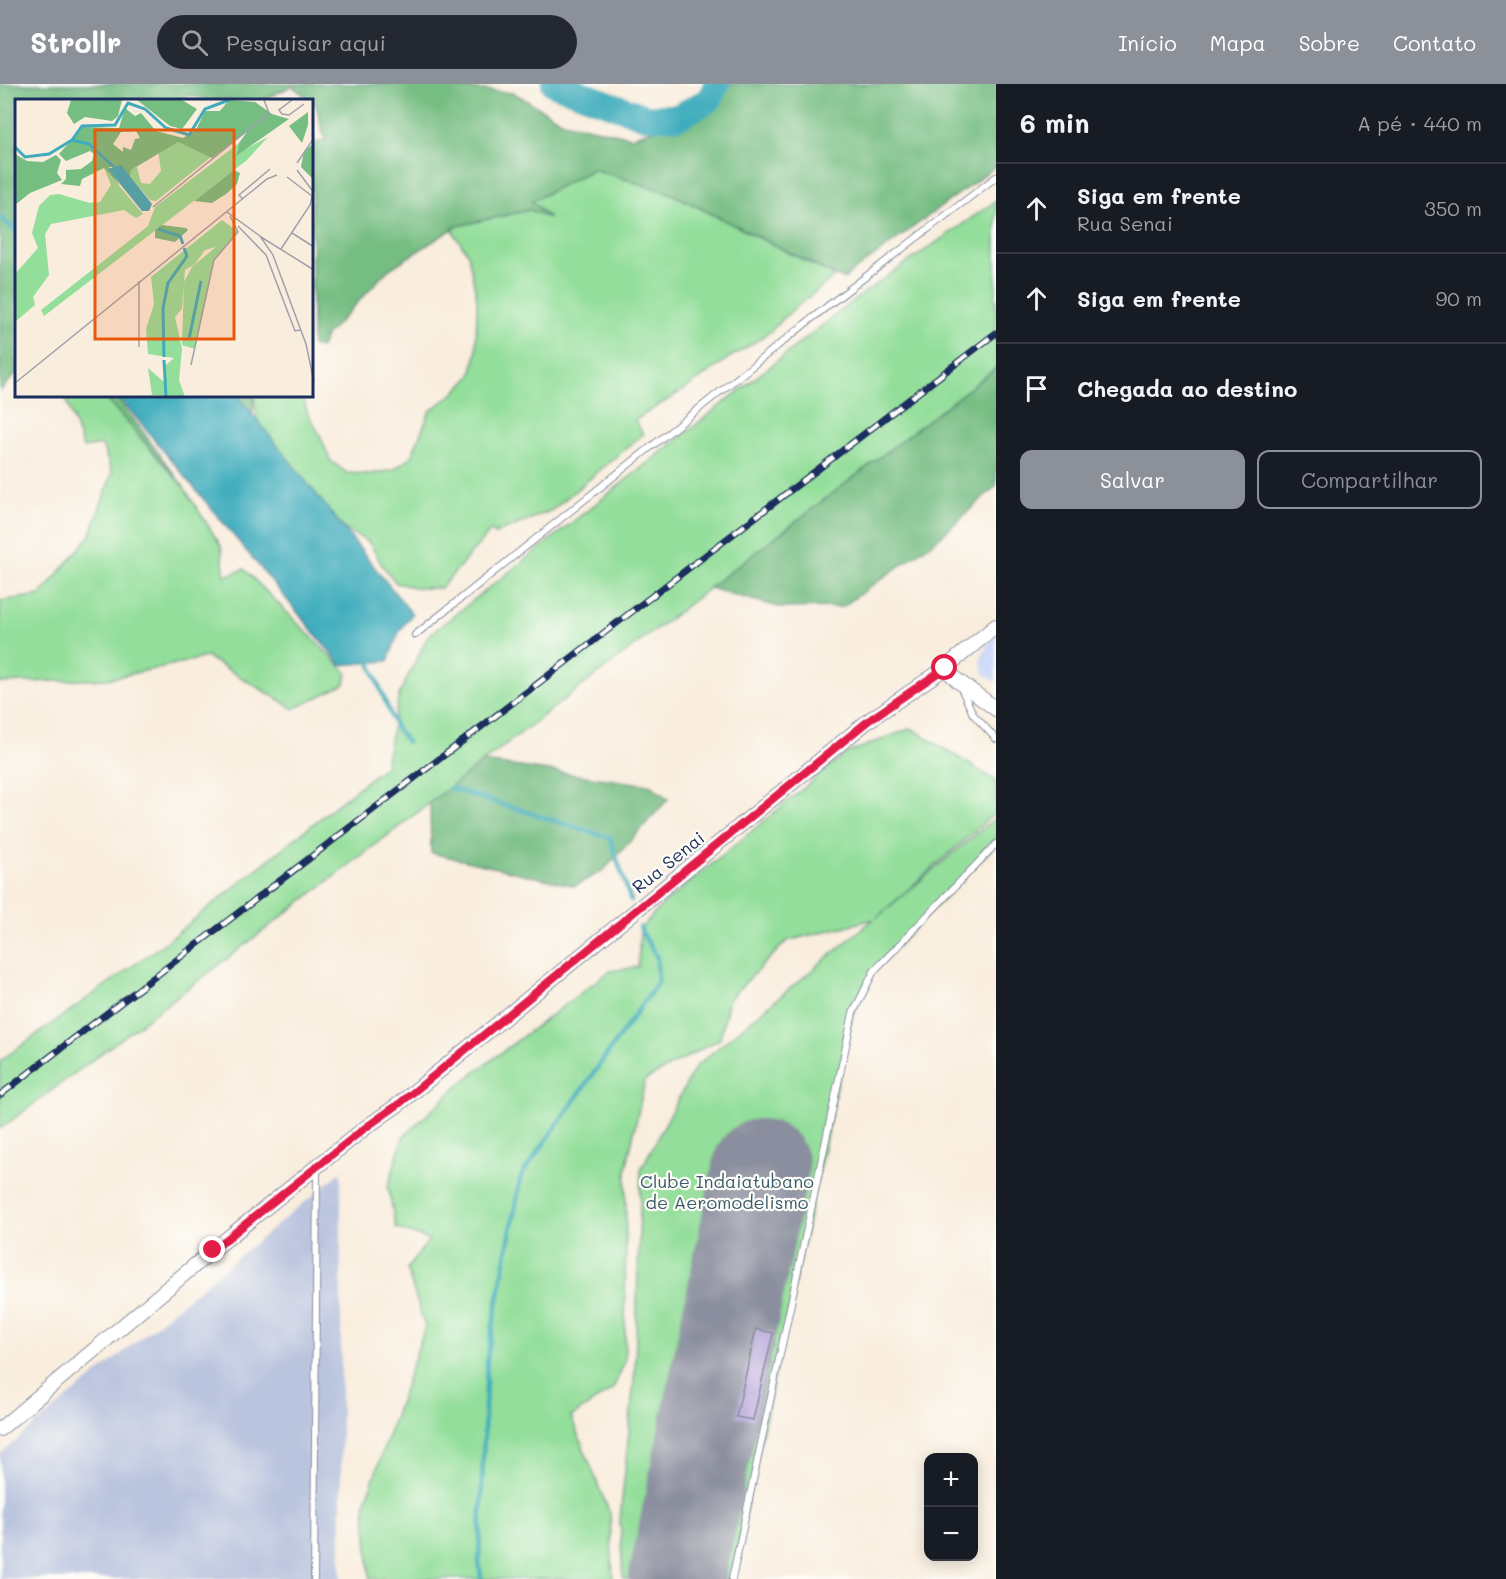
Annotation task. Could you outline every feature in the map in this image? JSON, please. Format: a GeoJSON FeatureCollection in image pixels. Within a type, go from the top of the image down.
{"type":"FeatureCollection","features":[{"type":"Feature","properties":{"kind":"street","name":"Rua Senai"},"geometry":{"type":"LineString","coordinates":[[0,1429],[213,1250],[417,1089],[868,721],[945,668],[996,626]]}},
{"type":"Feature","properties":{"kind":"street"},"geometry":{"type":"LineString","coordinates":[[945,668],[958,681],[996,709]]}},
{"type":"Feature","properties":{"kind":"lane"},"geometry":{"type":"LineString","coordinates":[[415,634],[830,304],[996,177]]}},
{"type":"Feature","properties":{"kind":"lane"},"geometry":{"type":"LineString","coordinates":[[958,681],[973,714],[996,739]]}},
{"type":"Feature","properties":{"kind":"lane"},"geometry":{"type":"LineString","coordinates":[[732,1579],[853,1013],[874,971],[996,844]]}},
{"type":"Feature","properties":{"kind":"lane"},"geometry":{"type":"LineString","coordinates":[[314,1579],[317,1167]]}},
{"type":"Feature","properties":{"kind":"shaded area"},"geometry":{"type":"Polygon","coordinates":[[[996,635],[996,682],[985,675],[980,661],[989,641],[996,635]]]}},
{"type":"Feature","properties":{"kind":"shaded area"},"geometry":{"type":"Polygon","coordinates":[[[341,1172],[341,1579],[0,1579],[0,1454],[341,1172]]]}},
{"type":"Feature","properties":{"kind":"green space"},"geometry":{"type":"Polygon","coordinates":[[[0,84],[439,84],[440,86],[514,93],[563,122],[632,137],[671,124],[720,84],[996,84],[996,166],[843,279],[672,194],[593,169],[532,201],[549,218],[530,210],[457,226],[388,270],[325,337],[321,348],[314,346],[314,143],[325,141],[314,99],[309,99],[292,86],[265,99],[205,99],[187,95],[186,99],[15,99],[15,375],[0,391],[0,84]]]}},
{"type":"Feature","properties":{"kind":"green space"},"geometry":{"type":"Polygon","coordinates":[[[593,169],[672,194],[835,276],[789,313],[771,331],[635,420],[643,434],[552,510],[495,534],[491,530],[441,588],[418,588],[396,583],[369,542],[342,528],[258,422],[254,398],[303,398],[330,460],[347,473],[370,474],[393,470],[411,457],[430,411],[453,394],[471,376],[476,353],[477,299],[468,254],[453,229],[457,226],[530,210],[547,216],[532,201],[593,169]]]}},
{"type":"Feature","properties":{"kind":"green space"},"geometry":{"type":"Polygon","coordinates":[[[996,201],[996,368],[207,974],[0,1129],[0,1061],[166,942],[385,766],[399,695],[428,636],[862,294],[996,201]]]}},
{"type":"Feature","properties":{"kind":"green space"},"geometry":{"type":"Polygon","coordinates":[[[996,368],[996,486],[939,538],[842,607],[782,608],[709,588],[996,368]]]}},
{"type":"Feature","properties":{"kind":"green space"},"geometry":{"type":"Polygon","coordinates":[[[66,398],[106,398],[183,486],[221,546],[225,576],[244,569],[347,673],[345,684],[294,709],[207,657],[108,679],[0,683],[0,601],[40,595],[90,536],[112,473],[102,445],[83,448],[66,398]]]}},
{"type":"Feature","properties":{"kind":"green space"},"geometry":{"type":"Polygon","coordinates":[[[106,398],[117,398],[183,486],[106,398]]]}},
{"type":"Feature","properties":{"kind":"green space"},"geometry":{"type":"Polygon","coordinates":[[[222,398],[254,398],[252,426],[222,398]]]}},
{"type":"Feature","properties":{"kind":"green space","name":"Clube Indaiatubano de Aeromodelismo"},"geometry":{"type":"Polygon","coordinates":[[[911,728],[996,781],[996,812],[876,918],[996,817],[996,844],[874,971],[853,1013],[731,1579],[623,1579],[620,1520],[635,1370],[641,1169],[696,1066],[874,919],[787,941],[729,999],[720,1039],[645,1080],[626,1169],[625,1361],[613,1389],[571,1417],[610,1514],[613,1579],[370,1579],[365,1504],[425,1327],[407,1269],[429,1240],[396,1228],[388,1187],[403,1137],[462,1082],[610,971],[638,967],[640,929],[661,906],[845,754],[911,728]]]}},
{"type":"Feature","properties":{"kind":"green space"},"geometry":{"type":"Polygon","coordinates":[[[483,762],[650,785],[668,799],[604,870],[575,886],[431,853],[430,802],[483,762]]]}},
{"type":"Feature","properties":{"kind":"water"},"geometry":{"type":"Polygon","coordinates":[[[120,398],[240,398],[412,614],[399,632],[388,661],[341,665],[120,398]]]}},
{"type":"Feature","properties":{"kind":"building"},"geometry":{"type":"Polygon","coordinates":[[[756,1329],[773,1333],[753,1420],[736,1417],[756,1329]]]}},
{"type":"Feature","properties":{"kind":"waterway"},"geometry":{"type":"LineString","coordinates":[[554,84],[646,117],[678,117],[709,100],[717,84]]}},
{"type":"Feature","properties":{"kind":"waterway"},"geometry":{"type":"LineString","coordinates":[[0,217],[15,230]]}},
{"type":"Feature","properties":{"kind":"waterway"},"geometry":{"type":"LineString","coordinates":[[368,658],[395,726],[407,742]]}},
{"type":"Feature","properties":{"kind":"waterway"},"geometry":{"type":"LineString","coordinates":[[450,788],[610,838],[631,901]]}},
{"type":"Feature","properties":{"kind":"waterway"},"geometry":{"type":"LineString","coordinates":[[481,1579],[479,1561],[487,1358],[521,1176],[658,982],[657,957],[640,927]]}},
{"type":"Feature","properties":{"kind":"runway"},"geometry":{"type":"LineString","coordinates":[[677,1577],[761,1167]]}},
{"type":"Feature","properties":{"kind":"railway"},"geometry":{"type":"LineString","coordinates":[[0,1095],[996,333]]}},
{"type":"Feature","properties":{"kind":"route"},"geometry":{"type":"LineString","coordinates":[[213,1250],[365,1128],[399,1104],[868,721],[945,668]]}}]}
